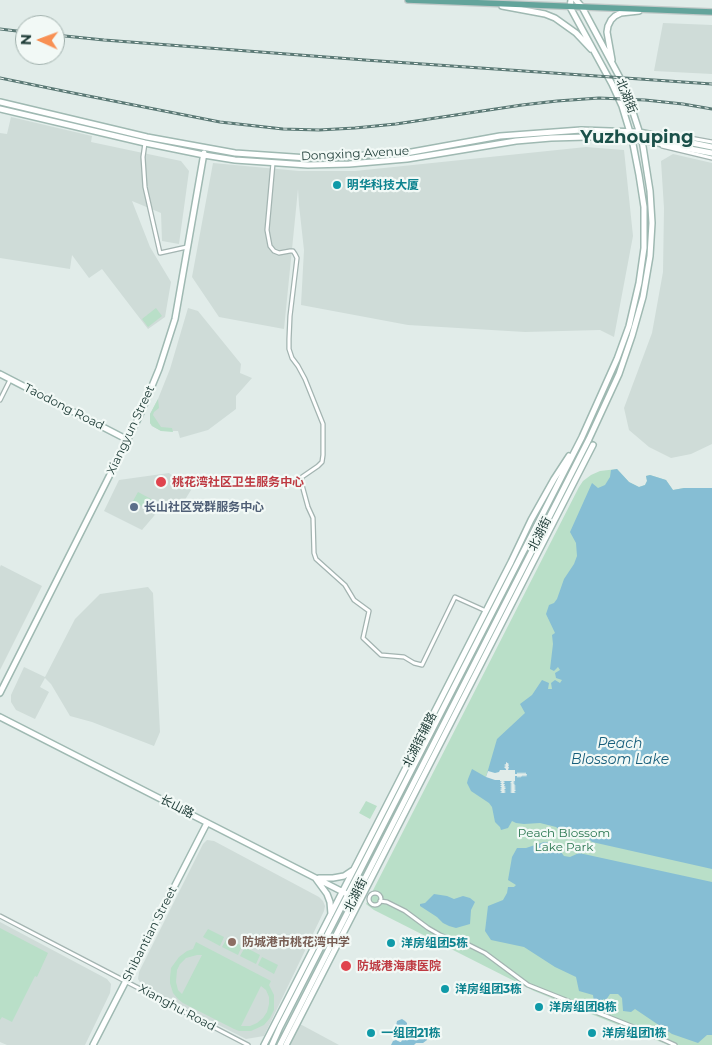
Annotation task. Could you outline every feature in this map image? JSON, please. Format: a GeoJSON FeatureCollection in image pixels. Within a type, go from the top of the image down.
{"type":"FeatureCollection","features":[{"type":"Feature","properties":{"kind":"main road"},"geometry":{"type":"LineString","coordinates":[[408,0],[495,4],[570,3],[582,7],[712,12]]}},
{"type":"Feature","properties":{"kind":"main road","name":"北湖街"},"geometry":{"type":"LineString","coordinates":[[280,1045],[589,439],[619,374],[641,305],[650,256],[652,223],[650,191],[642,140],[620,78],[582,7],[576,0]]}},
{"type":"Feature","properties":{"kind":"main road","name":"北湖街"},"geometry":{"type":"LineString","coordinates":[[272,1045],[277,1026],[329,932],[345,893],[500,591],[582,437],[617,359],[629,326],[639,283],[644,248],[644,207],[639,176],[632,139],[619,99],[570,3]]}},
{"type":"Feature","properties":{"kind":"main road"},"geometry":{"type":"LineString","coordinates":[[495,4],[545,14],[555,18],[576,33],[597,56]]}},
{"type":"Feature","properties":{"kind":"main road"},"geometry":{"type":"LineString","coordinates":[[613,65],[606,32],[611,20],[621,13],[645,10]]}},
{"type":"Feature","properties":{"kind":"main road","name":"Dongxing Avenue"},"geometry":{"type":"LineString","coordinates":[[0,102],[147,137],[236,153],[308,158],[406,153],[510,135],[581,130],[639,132],[712,147]]}},
{"type":"Feature","properties":{"kind":"main road","name":"Dongxing Avenue"},"geometry":{"type":"LineString","coordinates":[[0,109],[204,155],[273,163],[308,165],[407,159],[516,141],[587,136],[642,140],[712,153]]}},
{"type":"Feature","properties":{"kind":"main road","name":"Xiangyun Street"},"geometry":{"type":"LineString","coordinates":[[0,693],[128,440],[151,389],[175,319],[205,147]]}},
{"type":"Feature","properties":{"kind":"main road","name":"Taodong Road"},"geometry":{"type":"LineString","coordinates":[[0,374],[128,440]]}},
{"type":"Feature","properties":{"kind":"main road","name":"北湖街辅路"},"geometry":{"type":"LineString","coordinates":[[286,1045],[593,445]]}},
{"type":"Feature","properties":{"kind":"main road"},"geometry":{"type":"LineString","coordinates":[[468,653],[486,611],[500,591]]}},
{"type":"Feature","properties":{"kind":"main road","name":"长山路"},"geometry":{"type":"LineString","coordinates":[[0,717],[345,893],[355,896]]}},
{"type":"Feature","properties":{"kind":"main road"},"geometry":{"type":"LineString","coordinates":[[264,1045],[277,1026],[331,914],[345,893],[354,869],[392,802]]}},
{"type":"Feature","properties":{"kind":"main road","name":"Shibantian Street"},"geometry":{"type":"LineString","coordinates":[[93,1045],[207,823]]}},
{"type":"Feature","properties":{"kind":"main road"},"geometry":{"type":"LineString","coordinates":[[316,878],[344,876],[354,869]]}},
{"type":"Feature","properties":{"kind":"main road"},"geometry":{"type":"LineString","coordinates":[[316,878],[330,902],[329,932]]}},
{"type":"Feature","properties":{"kind":"street"},"geometry":{"type":"LineString","coordinates":[[639,132],[712,142]]}},
{"type":"Feature","properties":{"kind":"street"},"geometry":{"type":"LineString","coordinates":[[679,136],[700,144]]}},
{"type":"Feature","properties":{"kind":"street"},"geometry":{"type":"LineString","coordinates":[[642,140],[712,158]]}},
{"type":"Feature","properties":{"kind":"street"},"geometry":{"type":"LineString","coordinates":[[146,143],[143,157],[144,187],[160,253],[188,247]]}},
{"type":"Feature","properties":{"kind":"street"},"geometry":{"type":"LineString","coordinates":[[273,163],[267,230],[270,246],[279,253],[292,251],[297,262],[290,316],[289,349],[292,358],[305,379],[323,424],[322,462],[302,477],[302,485],[313,518],[314,553],[316,559],[346,585],[354,600],[369,611],[363,638],[381,655],[404,657],[422,665],[455,597],[486,611]]}},
{"type":"Feature","properties":{"kind":"street"},"geometry":{"type":"LineString","coordinates":[[0,400],[10,380]]}},
{"type":"Feature","properties":{"kind":"street"},"geometry":{"type":"LineString","coordinates":[[355,896],[369,898],[370,895],[375,893],[380,896],[380,901]]}},
{"type":"Feature","properties":{"kind":"street"},"geometry":{"type":"LineString","coordinates":[[369,898],[372,904],[380,901],[388,902],[405,911],[440,935],[486,953],[528,985],[676,1045]]}},
{"type":"Feature","properties":{"kind":"street","name":"Xianghu Road"},"geometry":{"type":"LineString","coordinates":[[0,916],[248,1045]]}},
{"type":"Feature","properties":{"kind":"shaded area"},"geometry":{"type":"Polygon","coordinates":[[[663,23],[712,25],[712,74],[654,71],[663,23]]]}},
{"type":"Feature","properties":{"kind":"shaded area"},"geometry":{"type":"Polygon","coordinates":[[[11,117],[92,136],[91,142],[181,161],[189,171],[179,244],[162,241],[161,213],[132,201],[150,247],[171,282],[165,317],[148,329],[102,269],[89,278],[72,255],[70,269],[0,258],[0,133],[7,134],[11,117]]]}},
{"type":"Feature","properties":{"kind":"shaded area"},"geometry":{"type":"Polygon","coordinates":[[[586,147],[624,150],[633,236],[614,337],[600,330],[525,332],[408,325],[301,305],[304,250],[298,189],[284,329],[219,317],[192,277],[213,163],[299,171],[355,171],[586,147]]]}},
{"type":"Feature","properties":{"kind":"shaded area"},"geometry":{"type":"Polygon","coordinates":[[[673,154],[712,163],[712,444],[691,454],[671,458],[649,447],[629,430],[624,408],[652,333],[663,272],[664,208],[661,161],[673,154]]]}},
{"type":"Feature","properties":{"kind":"shaded area"},"geometry":{"type":"Polygon","coordinates":[[[188,308],[198,311],[241,364],[240,373],[252,378],[236,396],[236,409],[208,430],[180,438],[178,431],[161,431],[152,426],[150,414],[170,369],[188,308]]]}},
{"type":"Feature","properties":{"kind":"shaded area","name":"长山社区党群服务中心"},"geometry":{"type":"Polygon","coordinates":[[[169,473],[191,490],[183,503],[165,503],[142,530],[104,511],[119,480],[169,473]]]}},
{"type":"Feature","properties":{"kind":"shaded area"},"geometry":{"type":"Polygon","coordinates":[[[1,565],[42,586],[0,670],[0,567],[1,565]]]}},
{"type":"Feature","properties":{"kind":"shaded area"},"geometry":{"type":"Polygon","coordinates":[[[148,587],[153,593],[160,732],[154,746],[92,722],[70,716],[51,684],[45,678],[40,687],[49,692],[35,719],[16,710],[11,702],[11,695],[24,667],[45,677],[75,619],[100,594],[148,587]]]}},
{"type":"Feature","properties":{"kind":"shaded area","name":"防城港市桃花湾中学"},"geometry":{"type":"Polygon","coordinates":[[[207,840],[214,841],[319,897],[325,906],[264,1036],[246,1039],[142,986],[138,979],[139,972],[203,844],[207,840]]]}},
{"type":"Feature","properties":{"kind":"shaded area"},"geometry":{"type":"Polygon","coordinates":[[[0,922],[107,979],[111,984],[110,993],[85,1045],[7,1045],[0,1042],[0,922]]]}},
{"type":"Feature","properties":{"kind":"shaded area"},"geometry":{"type":"Polygon","coordinates":[[[300,1024],[339,1045],[290,1045],[300,1024]]]}},
{"type":"Feature","properties":{"kind":"green space"},"geometry":{"type":"Polygon","coordinates":[[[156,308],[162,316],[148,327],[142,319],[156,308]]]}},
{"type":"Feature","properties":{"kind":"green space"},"geometry":{"type":"Polygon","coordinates":[[[158,399],[159,408],[153,415],[161,427],[172,428],[173,432],[161,431],[150,423],[150,414],[158,399]]]}},
{"type":"Feature","properties":{"kind":"green space","name":"Peach Blossom Lake Park"},"geometry":{"type":"Polygon","coordinates":[[[617,469],[629,482],[639,487],[645,485],[647,481],[646,476],[650,475],[666,480],[673,490],[712,488],[712,1045],[668,1045],[534,991],[374,910],[366,904],[579,487],[591,475],[600,471],[617,469]]]}},
{"type":"Feature","properties":{"kind":"green space"},"geometry":{"type":"Polygon","coordinates":[[[138,492],[153,500],[148,510],[133,501],[138,492]]]}},
{"type":"Feature","properties":{"kind":"green space"},"geometry":{"type":"Polygon","coordinates":[[[366,801],[377,806],[370,819],[359,813],[366,801]]]}},
{"type":"Feature","properties":{"kind":"green space"},"geometry":{"type":"Polygon","coordinates":[[[0,928],[48,953],[12,1022],[2,1017],[0,1020],[0,928]]]}},
{"type":"Feature","properties":{"kind":"green space"},"geometry":{"type":"Polygon","coordinates":[[[208,929],[224,937],[220,946],[203,937],[208,929]]]}},
{"type":"Feature","properties":{"kind":"green space"},"geometry":{"type":"Polygon","coordinates":[[[227,938],[242,946],[238,955],[222,947],[227,938]]]}},
{"type":"Feature","properties":{"kind":"green space"},"geometry":{"type":"Polygon","coordinates":[[[196,942],[271,981],[269,985],[274,995],[274,1010],[264,1025],[251,1031],[239,1031],[178,999],[173,993],[170,983],[171,968],[179,957],[193,949],[196,942]],[[202,955],[186,958],[177,970],[176,982],[178,990],[182,994],[202,955]],[[261,986],[241,1026],[250,1026],[257,1023],[267,1012],[269,997],[266,990],[261,986]]]}},
{"type":"Feature","properties":{"kind":"green space"},"geometry":{"type":"Polygon","coordinates":[[[245,947],[260,955],[256,964],[240,956],[245,947]]]}},
{"type":"Feature","properties":{"kind":"green space"},"geometry":{"type":"Polygon","coordinates":[[[262,957],[278,965],[274,974],[258,965],[262,957]]]}},
{"type":"Feature","properties":{"kind":"water","name":"Peach Blossom Lake"},"geometry":{"type":"Polygon","coordinates":[[[617,469],[629,482],[639,487],[645,485],[647,481],[646,476],[650,475],[666,480],[673,490],[712,488],[712,869],[592,842],[589,839],[579,838],[562,832],[556,827],[540,823],[524,824],[512,821],[508,828],[501,830],[495,822],[492,807],[471,791],[467,783],[472,769],[486,777],[497,739],[525,713],[520,704],[532,695],[542,680],[549,683],[548,689],[552,689],[551,683],[555,680],[560,683],[562,680],[556,678],[555,673],[560,670],[558,667],[554,671],[550,669],[553,644],[552,635],[555,633],[546,614],[549,605],[557,599],[564,579],[577,556],[576,543],[570,532],[592,483],[598,488],[605,485],[610,477],[611,470],[617,469]]]}},
{"type":"Feature","properties":{"kind":"water"},"geometry":{"type":"Polygon","coordinates":[[[544,842],[554,843],[564,856],[570,857],[579,853],[712,882],[712,1035],[707,1035],[698,1043],[672,1034],[635,1009],[631,1012],[623,1011],[622,998],[618,994],[610,994],[606,1000],[603,999],[601,1005],[594,1002],[593,995],[579,991],[576,977],[555,967],[524,947],[491,940],[485,931],[488,906],[503,900],[508,887],[516,885],[508,880],[512,857],[517,848],[526,848],[544,842]]]}},
{"type":"Feature","properties":{"kind":"water"},"geometry":{"type":"Polygon","coordinates":[[[434,894],[454,899],[463,896],[475,902],[471,910],[470,924],[456,928],[449,926],[420,906],[420,904],[425,903],[434,894]]]}},
{"type":"Feature","properties":{"kind":"water"},"geometry":{"type":"Polygon","coordinates":[[[402,1019],[413,1031],[420,1029],[426,1031],[428,1034],[427,1040],[414,1045],[391,1045],[396,1040],[401,1042],[405,1034],[396,1026],[397,1021],[402,1019]]]}},
{"type":"Feature","properties":{"kind":"pier"},"geometry":{"type":"Polygon","coordinates":[[[506,762],[509,764],[508,770],[515,770],[515,774],[520,772],[521,774],[522,772],[523,774],[524,772],[525,774],[526,772],[527,774],[526,777],[523,775],[520,778],[515,776],[515,781],[513,781],[515,782],[513,783],[516,786],[514,787],[516,790],[514,792],[516,793],[510,793],[512,792],[510,787],[512,786],[510,785],[512,784],[510,783],[512,781],[503,781],[506,787],[504,792],[506,793],[500,793],[502,788],[500,786],[502,786],[500,784],[502,784],[500,782],[502,781],[486,777],[488,771],[495,773],[500,770],[506,770],[504,766],[506,765],[504,764],[506,762]]]}},
{"type":"Feature","properties":{"kind":"railway"},"geometry":{"type":"LineString","coordinates":[[0,29],[15,31]]}},
{"type":"Feature","properties":{"kind":"railway"},"geometry":{"type":"LineString","coordinates":[[65,36],[365,60],[712,84]]}},
{"type":"Feature","properties":{"kind":"railway"},"geometry":{"type":"LineString","coordinates":[[0,78],[220,122],[283,129],[319,130],[396,124],[522,105],[599,98],[645,100],[712,109]]}},
{"type":"Feature","properties":{"kind":"place","name":"明华科技大厦"},"geometry":{"type":"Point","coordinates":[337,185]}},
{"type":"Feature","properties":{"kind":"place","name":"桃花湾社区卫生服务中心"},"geometry":{"type":"Point","coordinates":[161,482]}},
{"type":"Feature","properties":{"kind":"place","name":"长山社区党群服务中心"},"geometry":{"type":"Point","coordinates":[134,507]}},
{"type":"Feature","properties":{"kind":"place","name":"防城港市桃花湾中学"},"geometry":{"type":"Point","coordinates":[232,942]}},
{"type":"Feature","properties":{"kind":"place","name":"洋房组团5栋"},"geometry":{"type":"Point","coordinates":[391,943]}},
{"type":"Feature","properties":{"kind":"place","name":"防城港海康医院"},"geometry":{"type":"Point","coordinates":[346,966]}},
{"type":"Feature","properties":{"kind":"place","name":"洋房组团3栋"},"geometry":{"type":"Point","coordinates":[445,989]}},
{"type":"Feature","properties":{"kind":"place","name":"洋房组团8栋"},"geometry":{"type":"Point","coordinates":[539,1007]}},
{"type":"Feature","properties":{"kind":"place","name":"一组团21栋"},"geometry":{"type":"Point","coordinates":[371,1033]}},
{"type":"Feature","properties":{"kind":"place","name":"洋房组团1栋"},"geometry":{"type":"Point","coordinates":[592,1033]}},
{"type":"Feature","properties":{"kind":"district","name":"Yuzhouping"},"geometry":{"type":"Point","coordinates":[637,138]}}]}
